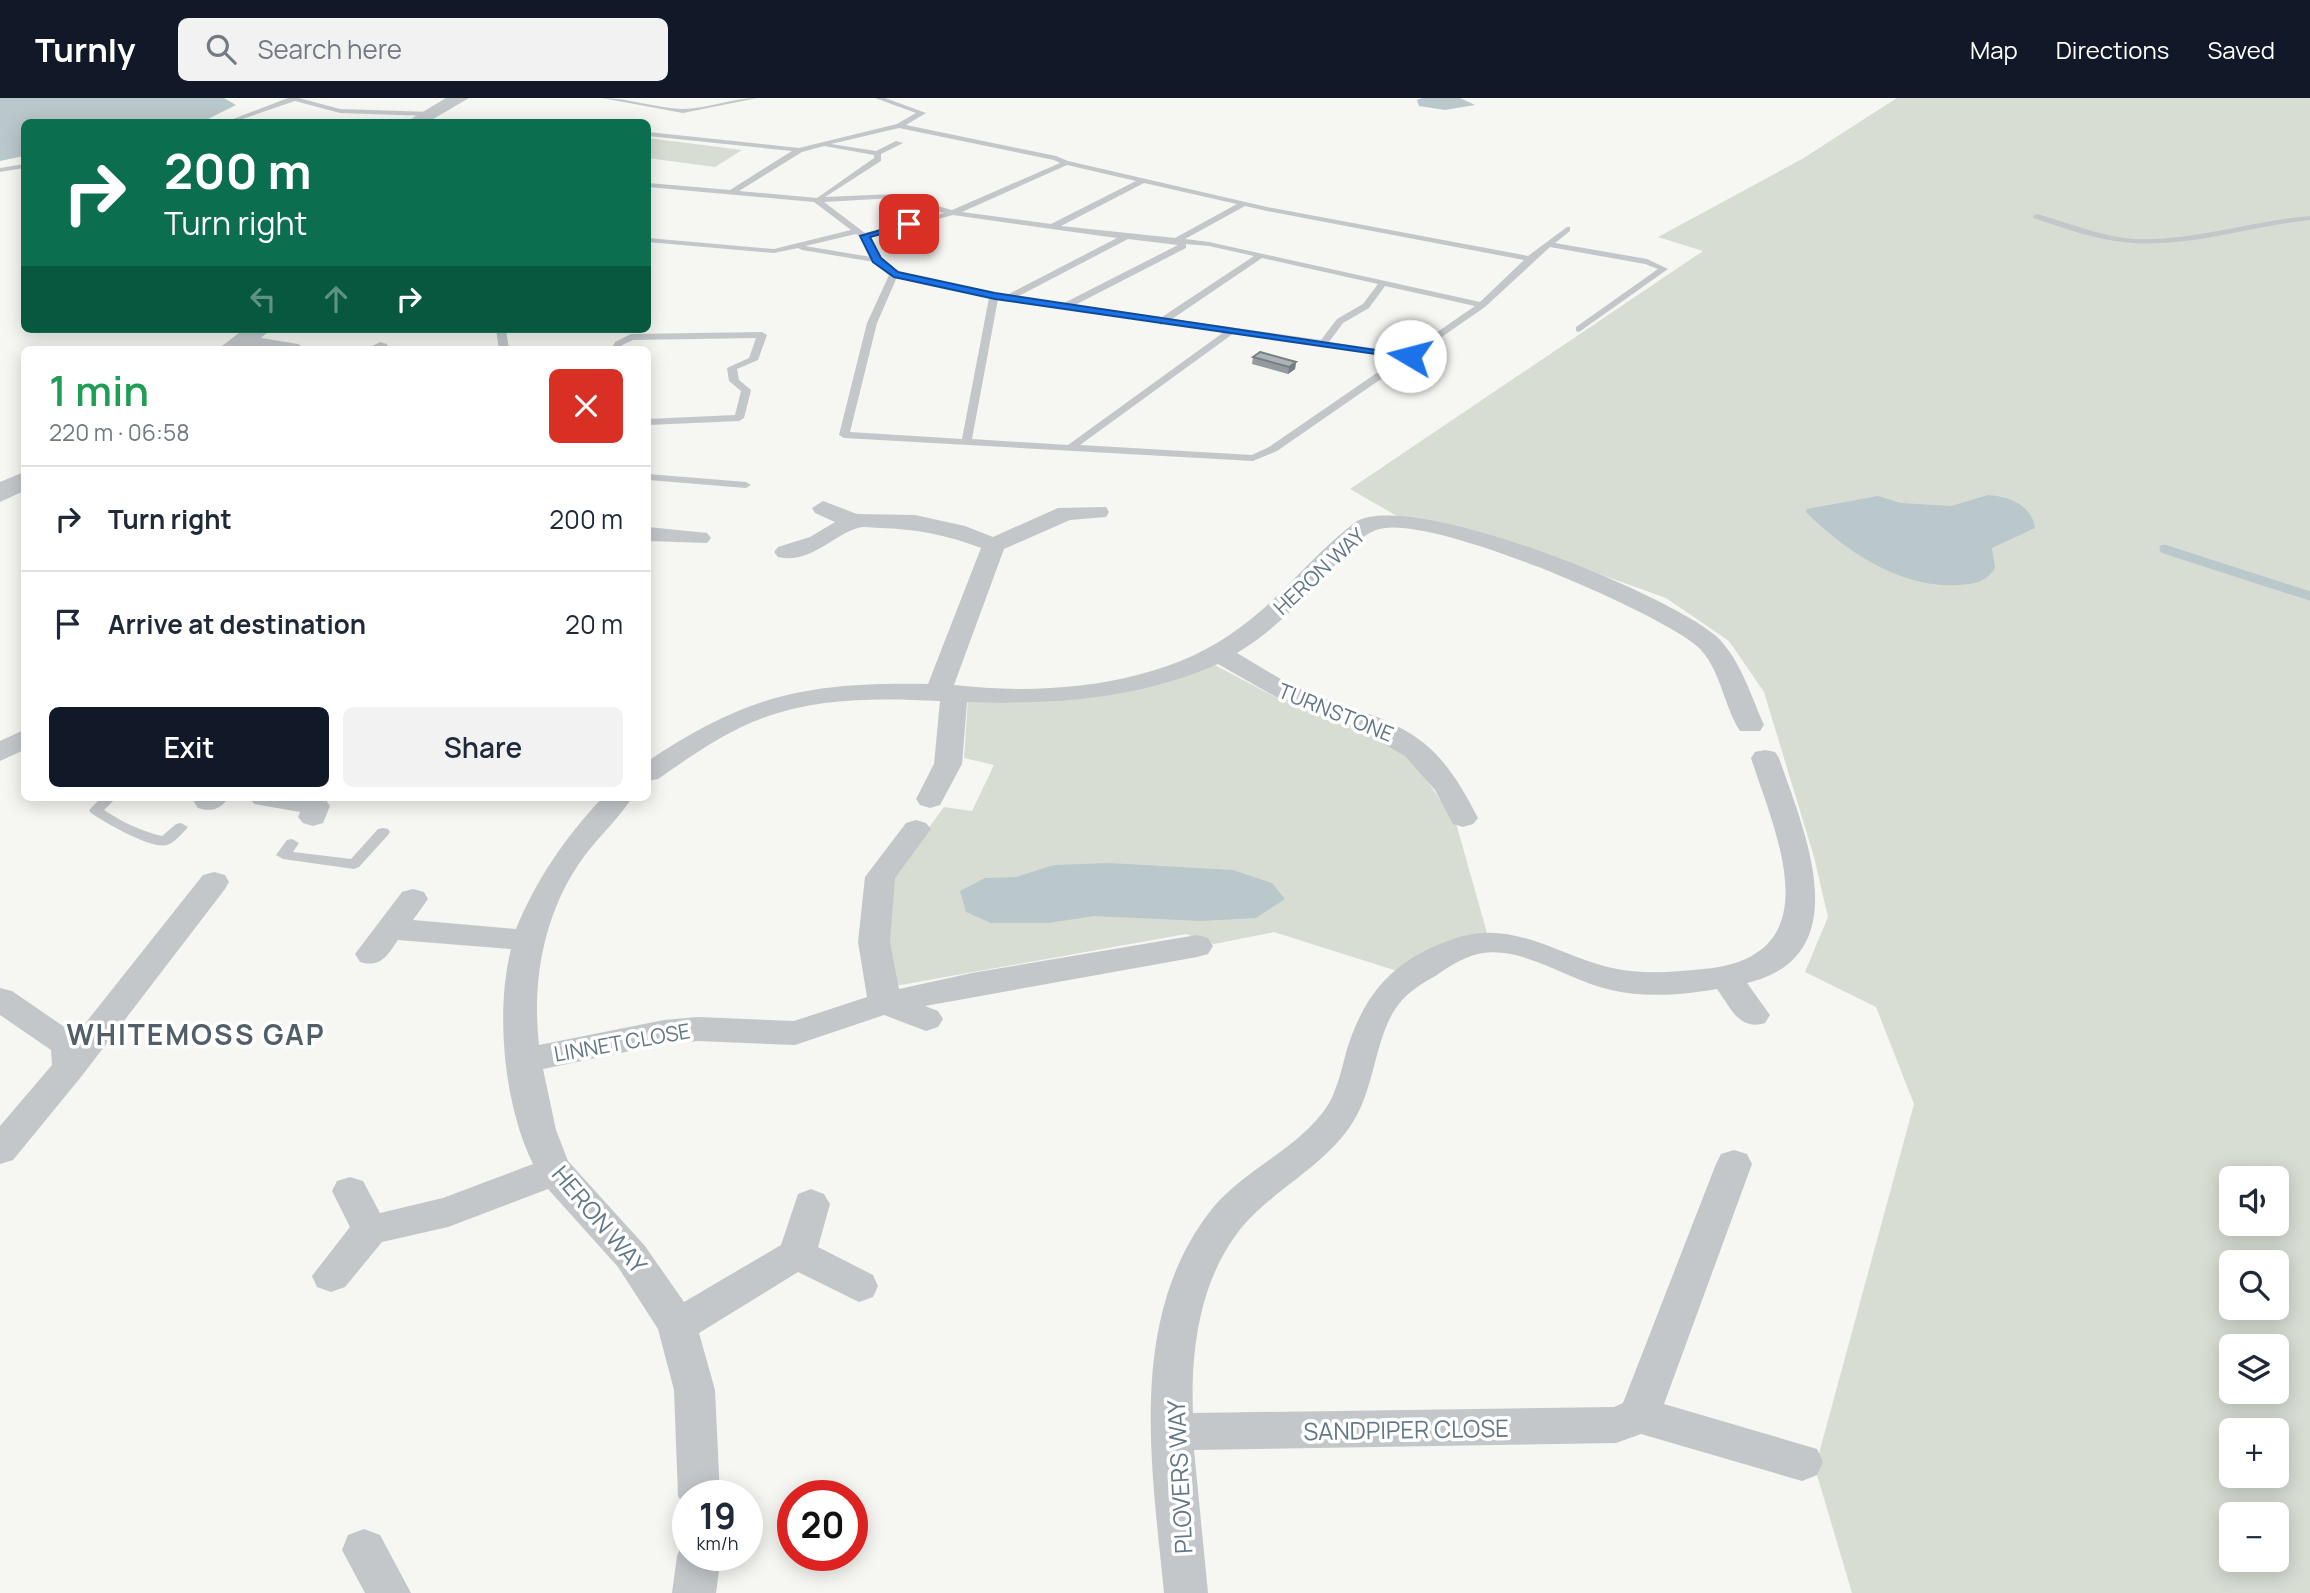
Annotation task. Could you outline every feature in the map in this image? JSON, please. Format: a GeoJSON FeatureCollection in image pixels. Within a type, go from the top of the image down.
{"type":"FeatureCollection","features":[{"type":"Feature","properties":{"kind":"street"},"geometry":{"type":"LineString","coordinates":[[422,118],[460,98]]}},
{"type":"Feature","properties":{"kind":"street"},"geometry":{"type":"LineString","coordinates":[[244,340],[276,346]]}},
{"type":"Feature","properties":{"kind":"street"},"geometry":{"type":"LineString","coordinates":[[0,494],[21,482]]}},
{"type":"Feature","properties":{"kind":"street"},"geometry":{"type":"LineString","coordinates":[[930,799],[948,764],[946,693],[994,545],[1067,504],[1098,512]]}},
{"type":"Feature","properties":{"kind":"street"},"geometry":{"type":"LineString","coordinates":[[822,508],[853,521],[915,523],[957,531],[994,545]]}},
{"type":"Feature","properties":{"kind":"street","name":"HERON WAY"},"geometry":{"type":"LineString","coordinates":[[651,771],[704,736],[762,710],[842,694],[946,693],[1025,696],[1111,687],[1164,673],[1219,653],[1270,617],[1363,528],[1384,519],[1410,522],[1496,545],[1553,566],[1686,626],[1706,640],[1719,656],[1750,725]]}},
{"type":"Feature","properties":{"kind":"street"},"geometry":{"type":"LineString","coordinates":[[786,552],[818,541],[853,521]]}},
{"type":"Feature","properties":{"kind":"street"},"geometry":{"type":"LineString","coordinates":[[651,534],[699,538]]}},
{"type":"Feature","properties":{"kind":"street","name":"TURNSTONE"},"geometry":{"type":"LineString","coordinates":[[1219,653],[1273,686],[1405,740],[1451,791],[1463,818]]}},
{"type":"Feature","properties":{"kind":"street"},"geometry":{"type":"LineString","coordinates":[[0,753],[21,740]]}},
{"type":"Feature","properties":{"kind":"street","name":"PLOVERS WAY"},"geometry":{"type":"LineString","coordinates":[[1186,1593],[1171,1433],[1177,1343],[1188,1289],[1203,1252],[1221,1225],[1244,1199],[1284,1171],[1324,1136],[1342,1111],[1378,1008],[1392,991],[1452,953],[1467,946],[1494,941],[1507,943],[1583,971],[1628,982],[1661,984],[1726,978],[1752,972],[1778,958],[1792,942],[1800,920],[1802,904],[1797,858],[1765,758]]}},
{"type":"Feature","properties":{"kind":"street"},"geometry":{"type":"LineString","coordinates":[[282,801],[316,807],[313,817]]}},
{"type":"Feature","properties":{"kind":"street","name":"HERON WAY"},"geometry":{"type":"LineString","coordinates":[[615,801],[569,851],[548,888],[527,940],[518,1006],[523,1060],[536,1126],[555,1171],[633,1258],[677,1326],[686,1347],[697,1420],[699,1480]]}},
{"type":"Feature","properties":{"kind":"street"},"geometry":{"type":"LineString","coordinates":[[916,829],[880,877],[874,942],[885,1003],[926,1019]]}},
{"type":"Feature","properties":{"kind":"street"},"geometry":{"type":"LineString","coordinates":[[0,1150],[69,1068],[214,882]]}},
{"type":"Feature","properties":{"kind":"street"},"geometry":{"type":"LineString","coordinates":[[371,954],[413,899]]}},
{"type":"Feature","properties":{"kind":"street"},"geometry":{"type":"LineString","coordinates":[[390,929],[527,940]]}},
{"type":"Feature","properties":{"kind":"street","name":"LINNET CLOSE"},"geometry":{"type":"LineString","coordinates":[[523,1060],[664,1032],[698,1028],[795,1033],[885,1003],[972,984],[1196,946]]}},
{"type":"Feature","properties":{"kind":"street"},"geometry":{"type":"LineString","coordinates":[[1726,978],[1753,1015]]}},
{"type":"Feature","properties":{"kind":"street"},"geometry":{"type":"LineString","coordinates":[[0,999],[67,1045],[69,1068]]}},
{"type":"Feature","properties":{"kind":"street"},"geometry":{"type":"LineString","coordinates":[[1734,1164],[1639,1415],[1802,1462]]}},
{"type":"Feature","properties":{"kind":"street"},"geometry":{"type":"LineString","coordinates":[[331,1276],[370,1230],[448,1212],[555,1171]]}},
{"type":"Feature","properties":{"kind":"street"},"geometry":{"type":"LineString","coordinates":[[350,1191],[370,1230]]}},
{"type":"Feature","properties":{"kind":"street"},"geometry":{"type":"LineString","coordinates":[[677,1326],[797,1254],[811,1203]]}},
{"type":"Feature","properties":{"kind":"street"},"geometry":{"type":"LineString","coordinates":[[797,1254],[859,1286]]}},
{"type":"Feature","properties":{"kind":"street","name":"SANDPIPER CLOSE"},"geometry":{"type":"LineString","coordinates":[[1171,1433],[1616,1425],[1639,1415]]}},
{"type":"Feature","properties":{"kind":"street"},"geometry":{"type":"LineString","coordinates":[[364,1550],[389,1593]]}},
{"type":"Feature","properties":{"kind":"street"},"geometry":{"type":"LineString","coordinates":[[694,1593],[697,1571]]}},
{"type":"Feature","properties":{"kind":"lane"},"geometry":{"type":"LineString","coordinates":[[606,98],[683,111],[754,98]]}},
{"type":"Feature","properties":{"kind":"lane"},"geometry":{"type":"LineString","coordinates":[[732,192],[799,150],[898,126],[922,113],[878,98]]}},
{"type":"Feature","properties":{"kind":"lane"},"geometry":{"type":"LineString","coordinates":[[237,119],[292,99],[340,111],[422,118]]}},
{"type":"Feature","properties":{"kind":"lane"},"geometry":{"type":"LineString","coordinates":[[898,126],[1056,158],[1066,163],[1243,204],[1530,259]]}},
{"type":"Feature","properties":{"kind":"lane"},"geometry":{"type":"LineString","coordinates":[[651,134],[799,150]]}},
{"type":"Feature","properties":{"kind":"lane"},"geometry":{"type":"LineString","coordinates":[[816,145],[877,153],[899,142]]}},
{"type":"Feature","properties":{"kind":"lane"},"geometry":{"type":"LineString","coordinates":[[816,200],[878,159],[877,153]]}},
{"type":"Feature","properties":{"kind":"lane"},"geometry":{"type":"LineString","coordinates":[[651,240],[774,251],[953,213],[1066,163]]}},
{"type":"Feature","properties":{"kind":"lane"},"geometry":{"type":"LineString","coordinates":[[0,170],[21,166]]}},
{"type":"Feature","properties":{"kind":"lane"},"geometry":{"type":"LineString","coordinates":[[1052,227],[1145,180]]}},
{"type":"Feature","properties":{"kind":"lane"},"geometry":{"type":"LineString","coordinates":[[651,185],[816,200],[894,196],[953,213],[1126,236],[1178,240],[1482,305]]}},
{"type":"Feature","properties":{"kind":"lane"},"geometry":{"type":"LineString","coordinates":[[816,200],[861,233],[877,260],[894,274],[995,296],[1064,307],[1410,356]]}},
{"type":"Feature","properties":{"kind":"lane"},"geometry":{"type":"LineString","coordinates":[[1178,240],[1243,204]]}},
{"type":"Feature","properties":{"kind":"lane"},"geometry":{"type":"LineString","coordinates":[[2037,216],[2104,237],[2135,241],[2190,236],[2310,218]]}},
{"type":"Feature","properties":{"kind":"lane"},"geometry":{"type":"LineString","coordinates":[[2236,219],[2270,223]]}},
{"type":"Feature","properties":{"kind":"lane"},"geometry":{"type":"LineString","coordinates":[[894,274],[872,323],[844,435],[1253,458],[1273,449],[1482,305],[1530,259],[1567,229]]}},
{"type":"Feature","properties":{"kind":"lane"},"geometry":{"type":"LineString","coordinates":[[1008,298],[1126,236]]}},
{"type":"Feature","properties":{"kind":"lane"},"geometry":{"type":"LineString","coordinates":[[1064,307],[1183,246],[1178,240]]}},
{"type":"Feature","properties":{"kind":"lane"},"geometry":{"type":"LineString","coordinates":[[1549,244],[1647,262],[1664,269],[1579,329]]}},
{"type":"Feature","properties":{"kind":"lane"},"geometry":{"type":"LineString","coordinates":[[793,247],[877,260]]}},
{"type":"Feature","properties":{"kind":"lane"},"geometry":{"type":"LineString","coordinates":[[1161,321],[1260,256]]}},
{"type":"Feature","properties":{"kind":"lane"},"geometry":{"type":"LineString","coordinates":[[1323,344],[1340,321],[1366,306],[1383,283]]}},
{"type":"Feature","properties":{"kind":"lane"},"geometry":{"type":"LineString","coordinates":[[966,442],[995,296]]}},
{"type":"Feature","properties":{"kind":"lane"},"geometry":{"type":"LineString","coordinates":[[1070,448],[1230,331]]}},
{"type":"Feature","properties":{"kind":"lane"},"geometry":{"type":"LineString","coordinates":[[617,346],[641,336],[762,335],[753,360],[732,368],[734,381],[746,390],[738,418],[651,422]]}},
{"type":"Feature","properties":{"kind":"lane"},"geometry":{"type":"LineString","coordinates":[[651,477],[746,485]]}},
{"type":"Feature","properties":{"kind":"lane"},"geometry":{"type":"LineString","coordinates":[[106,801],[96,810],[118,826],[140,836],[165,841],[181,827]]}},
{"type":"Feature","properties":{"kind":"lane"},"geometry":{"type":"LineString","coordinates":[[292,843],[283,855],[355,864],[383,832]]}},
{"type":"Feature","properties":{"kind":"shaded area"},"geometry":{"type":"Polygon","coordinates":[[[0,98],[224,98],[236,105],[208,119],[21,119],[21,157],[0,161],[0,98]]]}},
{"type":"Feature","properties":{"kind":"shaded area"},"geometry":{"type":"Polygon","coordinates":[[[1460,98],[1475,105],[1445,110],[1419,106],[1417,100],[1460,98]]]}},
{"type":"Feature","properties":{"kind":"shaded area"},"geometry":{"type":"Polygon","coordinates":[[[1897,98],[2310,98],[2310,1593],[1852,1593],[1815,1468],[1914,1104],[1876,1007],[1805,972],[1828,917],[1814,857],[1764,692],[1729,641],[1666,598],[1538,552],[1397,516],[1350,489],[1703,251],[1658,237],[1802,159],[1897,98]]]}},
{"type":"Feature","properties":{"kind":"shaded area"},"geometry":{"type":"Polygon","coordinates":[[[651,138],[742,150],[715,167],[651,158],[651,138]]]}},
{"type":"Feature","properties":{"kind":"shaded area"},"geometry":{"type":"Polygon","coordinates":[[[1988,495],[2018,503],[2029,513],[2035,528],[1992,548],[1995,568],[1992,573],[1980,581],[1965,585],[1937,585],[1916,581],[1875,565],[1838,540],[1806,512],[1807,509],[1878,496],[1901,503],[1951,506],[1988,495]]]}},
{"type":"Feature","properties":{"kind":"shaded area"},"geometry":{"type":"Polygon","coordinates":[[[1209,662],[1279,699],[1406,750],[1456,823],[1487,933],[1397,971],[1274,932],[1214,944],[1186,934],[895,986],[881,938],[888,883],[944,807],[972,811],[994,765],[964,758],[968,698],[1041,699],[1209,662]]]}},
{"type":"Feature","properties":{"kind":"shaded area"},"geometry":{"type":"Polygon","coordinates":[[[1109,863],[1233,870],[1272,883],[1285,899],[1256,918],[1201,921],[1094,916],[1049,923],[991,923],[966,912],[960,891],[985,878],[1016,877],[1054,865],[1109,863]]]}},
{"type":"Feature","properties":{"kind":"building"},"geometry":{"type":"Polygon","coordinates":[[[1260,352],[1296,362],[1289,367],[1253,357],[1260,352]]]}},
{"type":"Feature","properties":{"kind":"waterway"},"geometry":{"type":"LineString","coordinates":[[2164,549],[2310,596]]}},
{"type":"Feature","properties":{"kind":"district","name":"WHITEMOSS GAP"},"geometry":{"type":"Point","coordinates":[196,1034]}},
{"type":"Feature","properties":{"kind":"route"},"geometry":{"type":"LineString","coordinates":[[909,224],[864,236],[877,260],[894,274],[995,296],[1410,356]]}}]}
